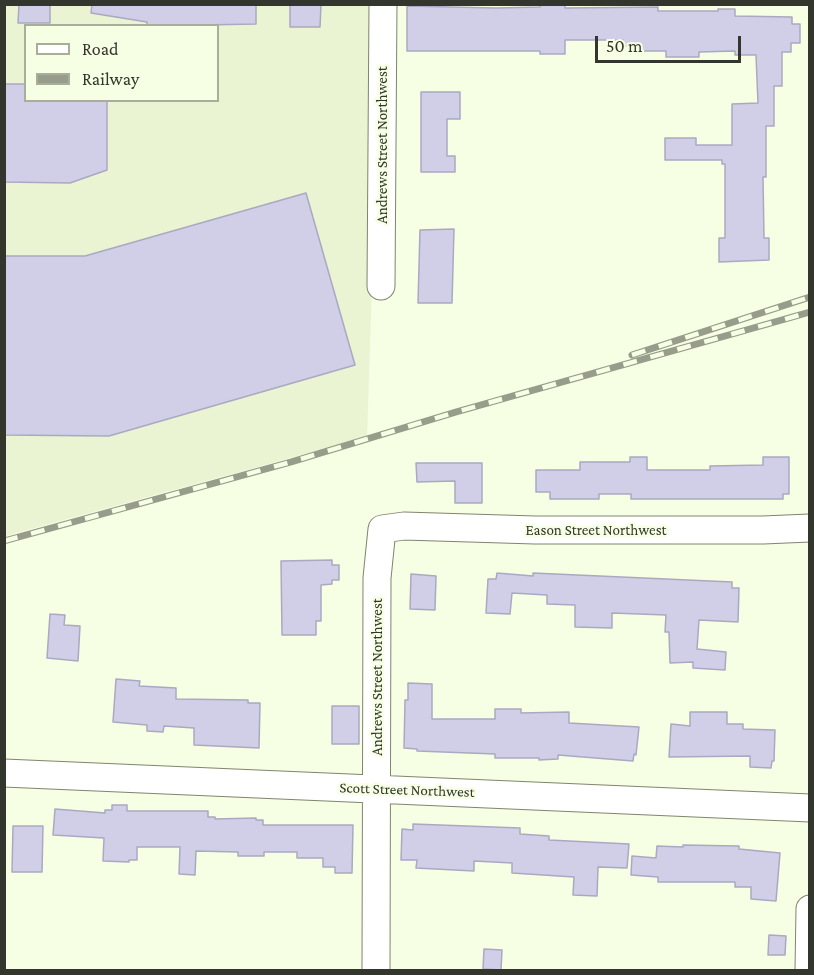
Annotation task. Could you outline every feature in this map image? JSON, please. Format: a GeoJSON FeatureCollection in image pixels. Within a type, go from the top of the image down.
{"type":"FeatureCollection","features":[{"type":"Feature","properties":{"kind":"street","name":"Andrews Street Northwest"},"geometry":{"type":"LineString","coordinates":[[381,286],[383,4]]}},
{"type":"Feature","properties":{"kind":"street","name":"Eason Street Northwest"},"geometry":{"type":"LineString","coordinates":[[382,529],[404,526],[535,530],[810,528]]}},
{"type":"Feature","properties":{"kind":"street","name":"Andrews Street Northwest"},"geometry":{"type":"LineString","coordinates":[[376,970],[377,578],[382,529]]}},
{"type":"Feature","properties":{"kind":"street","name":"Scott Street Northwest"},"geometry":{"type":"LineString","coordinates":[[4,773],[810,808]]}},
{"type":"Feature","properties":{"kind":"street"},"geometry":{"type":"LineString","coordinates":[[809,970],[810,909]]}},
{"type":"Feature","properties":{"kind":"shaded area"},"geometry":{"type":"Polygon","coordinates":[[[5,5],[381,5],[367,437],[5,536],[5,5]]]}},
{"type":"Feature","properties":{"kind":"building"},"geometry":{"type":"Polygon","coordinates":[[[19,4],[50,4],[50,23],[18,23],[19,4]]]}},
{"type":"Feature","properties":{"kind":"building"},"geometry":{"type":"Polygon","coordinates":[[[92,4],[256,4],[256,24],[147,24],[147,22],[91,13],[92,4]]]}},
{"type":"Feature","properties":{"kind":"building"},"geometry":{"type":"Polygon","coordinates":[[[290,4],[321,4],[320,27],[290,27],[290,4]]]}},
{"type":"Feature","properties":{"kind":"building"},"geometry":{"type":"Polygon","coordinates":[[[540,4],[565,4],[565,8],[658,7],[658,11],[735,9],[735,16],[792,17],[792,24],[800,24],[800,43],[791,43],[791,52],[782,52],[782,86],[774,86],[774,126],[766,126],[766,177],[763,177],[764,238],[769,238],[769,260],[719,262],[719,238],[725,238],[725,164],[722,164],[722,160],[665,160],[665,138],[696,138],[696,145],[732,145],[732,104],[758,103],[756,55],[735,55],[735,51],[699,52],[699,57],[666,57],[666,51],[636,51],[636,46],[623,46],[623,40],[565,40],[565,54],[540,54],[540,51],[407,51],[407,6],[496,8],[540,7],[540,4]]]}},
{"type":"Feature","properties":{"kind":"building"},"geometry":{"type":"Polygon","coordinates":[[[4,84],[24,84],[24,102],[107,102],[107,170],[70,183],[4,182],[4,84]]]}},
{"type":"Feature","properties":{"kind":"building"},"geometry":{"type":"Polygon","coordinates":[[[421,92],[460,92],[460,119],[447,119],[447,156],[455,156],[455,172],[421,172],[421,92]]]}},
{"type":"Feature","properties":{"kind":"building"},"geometry":{"type":"Polygon","coordinates":[[[306,193],[355,365],[109,436],[4,435],[4,256],[85,256],[306,193]]]}},
{"type":"Feature","properties":{"kind":"building"},"geometry":{"type":"Polygon","coordinates":[[[454,229],[452,303],[418,303],[420,230],[454,229]]]}},
{"type":"Feature","properties":{"kind":"building"},"geometry":{"type":"Polygon","coordinates":[[[630,457],[647,457],[647,470],[710,470],[710,466],[763,465],[763,457],[789,457],[789,494],[783,494],[783,499],[631,499],[631,494],[599,494],[599,499],[550,499],[550,492],[536,492],[536,470],[580,470],[580,462],[630,462],[630,457]]]}},
{"type":"Feature","properties":{"kind":"building"},"geometry":{"type":"Polygon","coordinates":[[[416,463],[482,463],[482,503],[455,503],[455,481],[417,482],[416,463]]]}},
{"type":"Feature","properties":{"kind":"building"},"geometry":{"type":"Polygon","coordinates":[[[332,560],[332,565],[339,565],[339,580],[332,580],[332,584],[321,585],[321,621],[316,621],[316,635],[282,635],[281,561],[332,560]]]}},
{"type":"Feature","properties":{"kind":"building"},"geometry":{"type":"Polygon","coordinates":[[[497,573],[732,582],[732,588],[739,588],[738,622],[699,620],[697,649],[726,652],[725,670],[693,668],[693,662],[670,663],[669,632],[665,632],[666,615],[612,613],[612,628],[575,627],[575,605],[547,604],[547,595],[512,593],[510,614],[486,613],[488,579],[496,579],[497,573]]]}},
{"type":"Feature","properties":{"kind":"building"},"geometry":{"type":"Polygon","coordinates":[[[411,574],[436,576],[435,610],[410,609],[411,574]]]}},
{"type":"Feature","properties":{"kind":"building"},"geometry":{"type":"Polygon","coordinates":[[[50,614],[65,615],[64,625],[80,626],[78,661],[47,658],[50,614]]]}},
{"type":"Feature","properties":{"kind":"building"},"geometry":{"type":"Polygon","coordinates":[[[116,679],[140,681],[139,686],[176,688],[176,699],[248,700],[248,703],[260,703],[259,748],[194,745],[194,728],[164,726],[163,732],[147,731],[147,725],[113,722],[116,679]]]}},
{"type":"Feature","properties":{"kind":"building"},"geometry":{"type":"Polygon","coordinates":[[[408,683],[432,684],[432,719],[495,719],[495,709],[521,709],[521,713],[569,712],[569,723],[639,727],[636,755],[634,754],[633,761],[558,755],[558,759],[539,760],[539,758],[495,758],[495,754],[417,751],[417,749],[404,748],[405,700],[408,700],[408,683]]]}},
{"type":"Feature","properties":{"kind":"building"},"geometry":{"type":"Polygon","coordinates":[[[332,706],[359,706],[359,744],[332,744],[332,706]]]}},
{"type":"Feature","properties":{"kind":"building"},"geometry":{"type":"Polygon","coordinates":[[[690,712],[727,712],[727,724],[743,724],[743,729],[775,730],[774,761],[772,761],[771,768],[750,767],[750,756],[669,757],[671,724],[690,726],[690,712]]]}},
{"type":"Feature","properties":{"kind":"building"},"geometry":{"type":"Polygon","coordinates":[[[112,805],[127,805],[127,811],[208,811],[208,817],[215,817],[215,819],[256,818],[256,820],[263,820],[263,825],[353,825],[352,873],[335,873],[335,867],[323,867],[323,858],[297,858],[297,852],[264,852],[264,856],[238,856],[238,852],[196,851],[195,875],[179,874],[180,847],[137,847],[137,860],[103,861],[104,838],[53,835],[55,809],[105,813],[105,810],[112,810],[112,805]]]}},
{"type":"Feature","properties":{"kind":"building"},"geometry":{"type":"Polygon","coordinates":[[[413,824],[520,828],[520,834],[549,836],[549,840],[629,844],[627,868],[598,867],[597,896],[573,895],[574,877],[512,873],[512,863],[474,861],[474,871],[416,868],[417,860],[401,860],[402,829],[413,830],[413,824]]]}},
{"type":"Feature","properties":{"kind":"building"},"geometry":{"type":"Polygon","coordinates":[[[13,826],[43,826],[42,872],[12,872],[13,826]]]}},
{"type":"Feature","properties":{"kind":"building"},"geometry":{"type":"Polygon","coordinates":[[[683,845],[739,846],[739,849],[780,853],[776,901],[751,899],[751,887],[735,887],[735,882],[658,882],[658,877],[631,875],[632,856],[656,858],[657,846],[683,847],[683,845]]]}},
{"type":"Feature","properties":{"kind":"building"},"geometry":{"type":"Polygon","coordinates":[[[769,935],[786,936],[785,955],[768,955],[769,935]]]}},
{"type":"Feature","properties":{"kind":"building"},"geometry":{"type":"Polygon","coordinates":[[[484,949],[502,950],[501,970],[483,969],[484,949]]]}},
{"type":"Feature","properties":{"kind":"railway"},"geometry":{"type":"LineString","coordinates":[[632,355],[810,297]]}},
{"type":"Feature","properties":{"kind":"railway"},"geometry":{"type":"LineString","coordinates":[[4,541],[291,462],[456,412],[810,312]]}}]}
